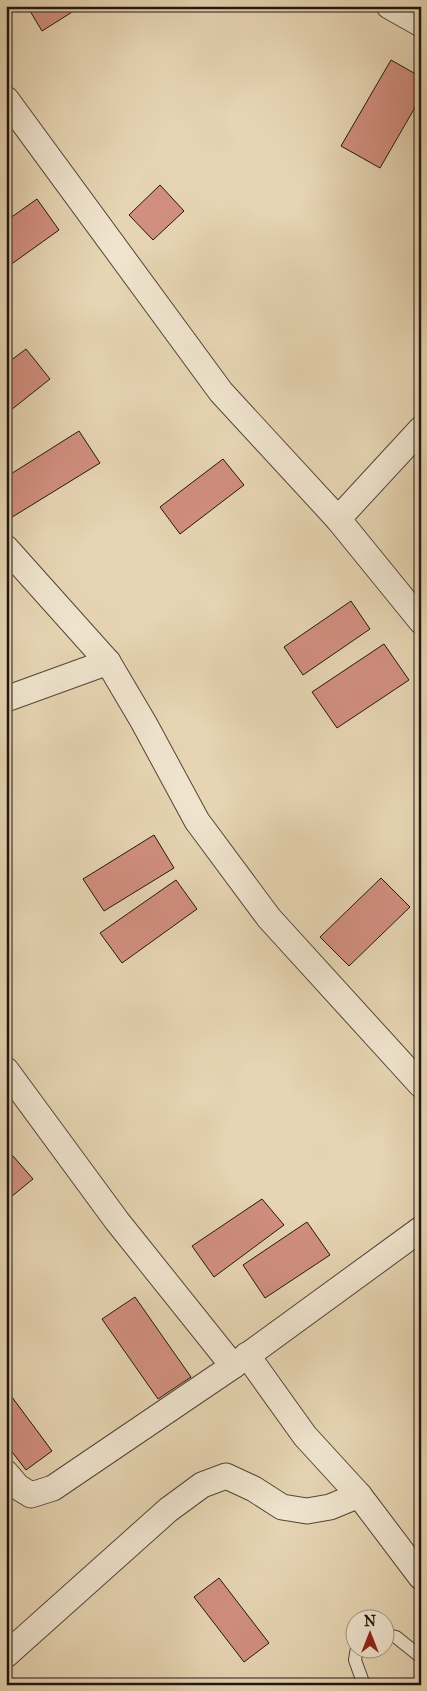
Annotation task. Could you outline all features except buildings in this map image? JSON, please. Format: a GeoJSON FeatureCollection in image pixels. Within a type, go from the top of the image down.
{"type":"FeatureCollection","features":[{"type":"Feature","properties":{"kind":"street"},"geometry":{"type":"LineString","coordinates":[[389,6],[421,24]]}},
{"type":"Feature","properties":{"kind":"street"},"geometry":{"type":"LineString","coordinates":[[6,99],[221,392],[338,519],[421,621]]}},
{"type":"Feature","properties":{"kind":"street"},"geometry":{"type":"LineString","coordinates":[[338,519],[421,429]]}},
{"type":"Feature","properties":{"kind":"street"},"geometry":{"type":"LineString","coordinates":[[6,548],[108,662],[144,723],[197,821],[269,918],[421,1085]]}},
{"type":"Feature","properties":{"kind":"street"},"geometry":{"type":"LineString","coordinates":[[6,699],[108,662]]}},
{"type":"Feature","properties":{"kind":"street"},"geometry":{"type":"LineString","coordinates":[[6,1070],[118,1221],[305,1436],[359,1495],[421,1578]]}},
{"type":"Feature","properties":{"kind":"street"},"geometry":{"type":"LineString","coordinates":[[6,1472],[18,1487],[31,1495],[42,1494],[53,1488],[240,1360],[421,1229]]}},
{"type":"Feature","properties":{"kind":"street"},"geometry":{"type":"LineString","coordinates":[[6,1655],[168,1510],[202,1485],[226,1476],[254,1489],[282,1507],[307,1510],[330,1507],[359,1495]]}},
{"type":"Feature","properties":{"kind":"lane"},"geometry":{"type":"LineString","coordinates":[[394,1636],[421,1657]]}},
{"type":"Feature","properties":{"kind":"lane"},"geometry":{"type":"LineString","coordinates":[[355,1658],[364,1685]]}}]}
